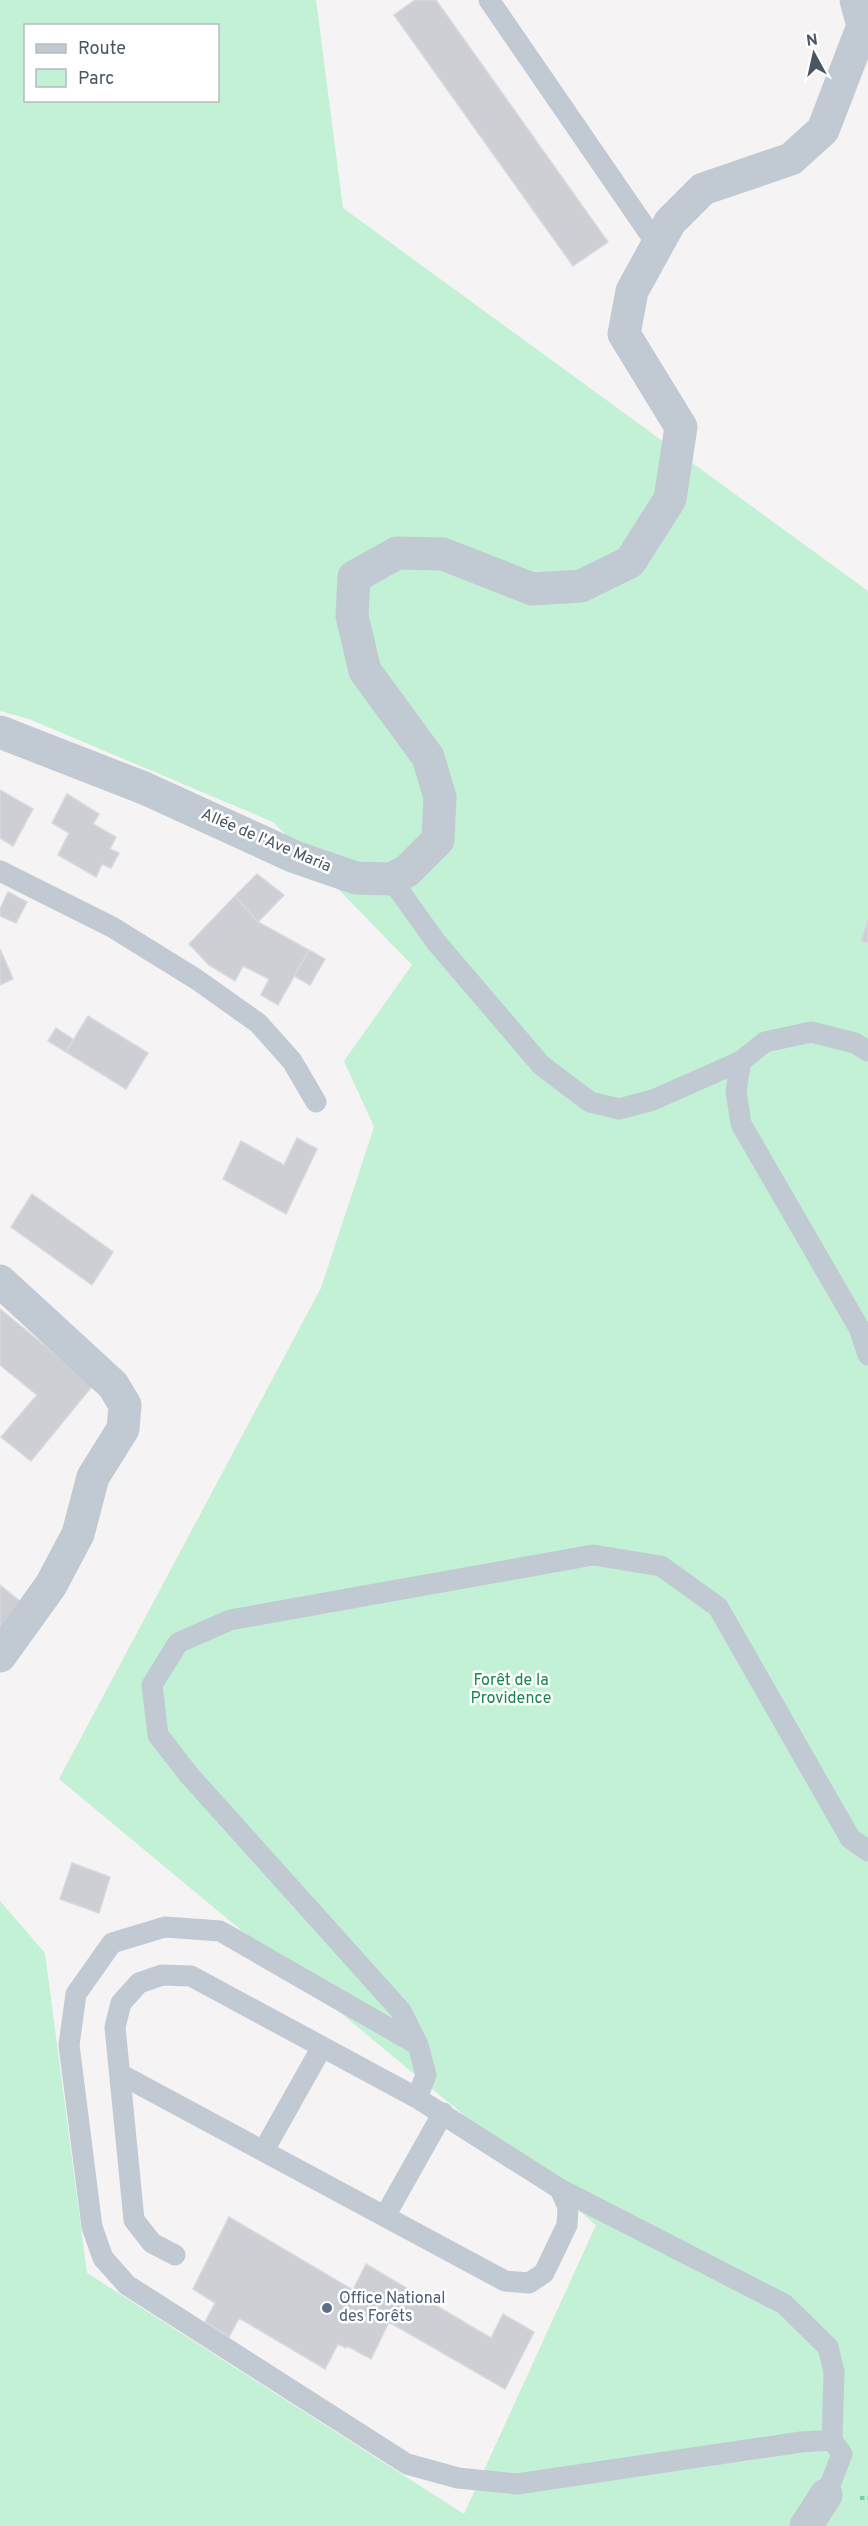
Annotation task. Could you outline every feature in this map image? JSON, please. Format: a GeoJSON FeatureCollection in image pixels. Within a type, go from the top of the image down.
{"type":"FeatureCollection","features":[{"type":"Feature","properties":{"kind":"street"},"geometry":{"type":"LineString","coordinates":[[391,879],[407,871],[438,840],[440,797],[428,757],[365,671],[352,616],[354,577],[397,553],[442,554],[532,589],[581,586],[630,562],[670,499],[681,427],[624,334],[632,291],[670,222],[703,189],[791,159],[823,130],[862,26],[856,0]]}},
{"type":"Feature","properties":{"kind":"street","name":"Allée de l'Ave Maria"},"geometry":{"type":"LineString","coordinates":[[0,732],[144,788],[295,857],[356,878],[391,879]]}},
{"type":"Feature","properties":{"kind":"street"},"geometry":{"type":"LineString","coordinates":[[0,1281],[113,1385],[125,1405],[123,1429],[93,1477],[78,1534],[51,1584],[0,1656]]}},
{"type":"Feature","properties":{"kind":"street"},"geometry":{"type":"LineString","coordinates":[[806,2526],[826,2495]]}},
{"type":"Feature","properties":{"kind":"lane"},"geometry":{"type":"LineString","coordinates":[[489,0],[658,246]]}},
{"type":"Feature","properties":{"kind":"lane"},"geometry":{"type":"LineString","coordinates":[[0,872],[112,927],[196,979],[258,1023],[292,1061],[316,1102]]}},
{"type":"Feature","properties":{"kind":"lane"},"geometry":{"type":"LineString","coordinates":[[391,879],[436,942],[541,1065],[590,1102],[619,1109],[653,1100],[741,1061],[765,1042],[811,1032],[855,1043],[868,1051]]}},
{"type":"Feature","properties":{"kind":"lane"},"geometry":{"type":"LineString","coordinates":[[741,1061],[736,1091],[741,1124],[860,1328],[868,1355]]}},
{"type":"Feature","properties":{"kind":"lane"},"geometry":{"type":"LineString","coordinates":[[417,2098],[426,2075],[418,2045],[400,2011],[189,1775],[158,1735],[153,1685],[178,1643],[230,1620],[594,1555],[661,1566],[718,1606],[850,1838],[868,1851]]}},
{"type":"Feature","properties":{"kind":"lane"},"geometry":{"type":"LineString","coordinates":[[418,2045],[220,1931],[165,1927],[112,1943],[76,1994],[69,2045],[92,2227],[103,2258],[128,2285],[407,2464],[458,2478],[517,2484],[801,2442],[832,2440]]}},
{"type":"Feature","properties":{"kind":"lane"},"geometry":{"type":"LineString","coordinates":[[175,2255],[152,2243],[134,2220],[115,2027],[121,2003],[139,1983],[162,1975],[191,1976],[443,2113],[560,2189],[784,2304],[828,2348],[834,2372],[832,2440],[842,2454],[826,2495]]}},
{"type":"Feature","properties":{"kind":"lane"},"geometry":{"type":"LineString","coordinates":[[264,2150],[322,2047]]}},
{"type":"Feature","properties":{"kind":"lane"},"geometry":{"type":"LineString","coordinates":[[120,2074],[506,2281],[529,2283],[544,2273],[567,2225],[568,2207],[560,2189]]}},
{"type":"Feature","properties":{"kind":"lane"},"geometry":{"type":"LineString","coordinates":[[385,2216],[443,2113]]}},
{"type":"Feature","properties":{"kind":"green space","name":"Forêt de la Providence"},"geometry":{"type":"Polygon","coordinates":[[[0,0],[316,0],[343,208],[868,591],[868,2526],[0,2526],[0,1901],[45,1953],[87,2273],[464,2514],[596,2225],[59,1779],[321,1288],[374,1127],[344,1061],[412,965],[273,822],[29,719],[0,711],[0,0]]]}},
{"type":"Feature","properties":{"kind":"building"},"geometry":{"type":"Polygon","coordinates":[[[415,0],[436,0],[608,242],[573,266],[394,15],[415,0]]]}},
{"type":"Feature","properties":{"kind":"building"},"geometry":{"type":"Polygon","coordinates":[[[0,790],[33,809],[13,846],[0,838],[0,790]]]}},
{"type":"Feature","properties":{"kind":"building"},"geometry":{"type":"Polygon","coordinates":[[[67,794],[99,814],[93,824],[116,837],[110,849],[119,853],[111,868],[102,864],[96,877],[58,855],[69,833],[52,823],[67,794]]]}},
{"type":"Feature","properties":{"kind":"building"},"geometry":{"type":"Polygon","coordinates":[[[257,874],[284,895],[258,922],[235,896],[257,874]]]}},
{"type":"Feature","properties":{"kind":"building"},"geometry":{"type":"Polygon","coordinates":[[[8,892],[27,902],[16,923],[0,916],[0,909],[8,892]]]}},
{"type":"Feature","properties":{"kind":"building"},"geometry":{"type":"Polygon","coordinates":[[[235,896],[258,922],[309,950],[278,1005],[261,995],[269,979],[243,966],[235,981],[209,965],[189,944],[235,896]]]}},
{"type":"Feature","properties":{"kind":"building"},"geometry":{"type":"Polygon","coordinates":[[[868,920],[868,943],[861,941],[868,920]]]}},
{"type":"Feature","properties":{"kind":"building"},"geometry":{"type":"Polygon","coordinates":[[[0,949],[13,979],[0,985],[0,949]]]}},
{"type":"Feature","properties":{"kind":"building"},"geometry":{"type":"Polygon","coordinates":[[[309,950],[325,959],[310,985],[294,976],[309,950]]]}},
{"type":"Feature","properties":{"kind":"building"},"geometry":{"type":"Polygon","coordinates":[[[88,1016],[148,1053],[126,1089],[66,1052],[88,1016]]]}},
{"type":"Feature","properties":{"kind":"building"},"geometry":{"type":"Polygon","coordinates":[[[56,1028],[74,1040],[66,1052],[48,1041],[56,1028]]]}},
{"type":"Feature","properties":{"kind":"building"},"geometry":{"type":"Polygon","coordinates":[[[297,1138],[317,1149],[286,1214],[223,1179],[241,1141],[284,1165],[297,1138]]]}},
{"type":"Feature","properties":{"kind":"building"},"geometry":{"type":"Polygon","coordinates":[[[32,1194],[113,1252],[92,1285],[11,1227],[32,1194]]]}},
{"type":"Feature","properties":{"kind":"building"},"geometry":{"type":"Polygon","coordinates":[[[0,1309],[93,1385],[31,1461],[1,1437],[37,1395],[0,1365],[0,1309]]]}},
{"type":"Feature","properties":{"kind":"building"},"geometry":{"type":"Polygon","coordinates":[[[0,1585],[26,1606],[0,1638],[0,1585]]]}},
{"type":"Feature","properties":{"kind":"building"},"geometry":{"type":"Polygon","coordinates":[[[72,1863],[110,1877],[99,1913],[60,1899],[72,1863]]]}},
{"type":"Feature","properties":{"kind":"building","name":"Office National des Forêts"},"geometry":{"type":"Polygon","coordinates":[[[229,2217],[353,2290],[366,2264],[491,2338],[503,2314],[534,2332],[505,2389],[389,2322],[371,2359],[347,2346],[346,2348],[338,2344],[325,2369],[239,2318],[229,2337],[205,2322],[215,2303],[193,2289],[229,2217]]]}},
{"type":"Feature","properties":{"kind":"place","name":"Office National des Forêts"},"geometry":{"type":"Point","coordinates":[327,2308]}}]}
